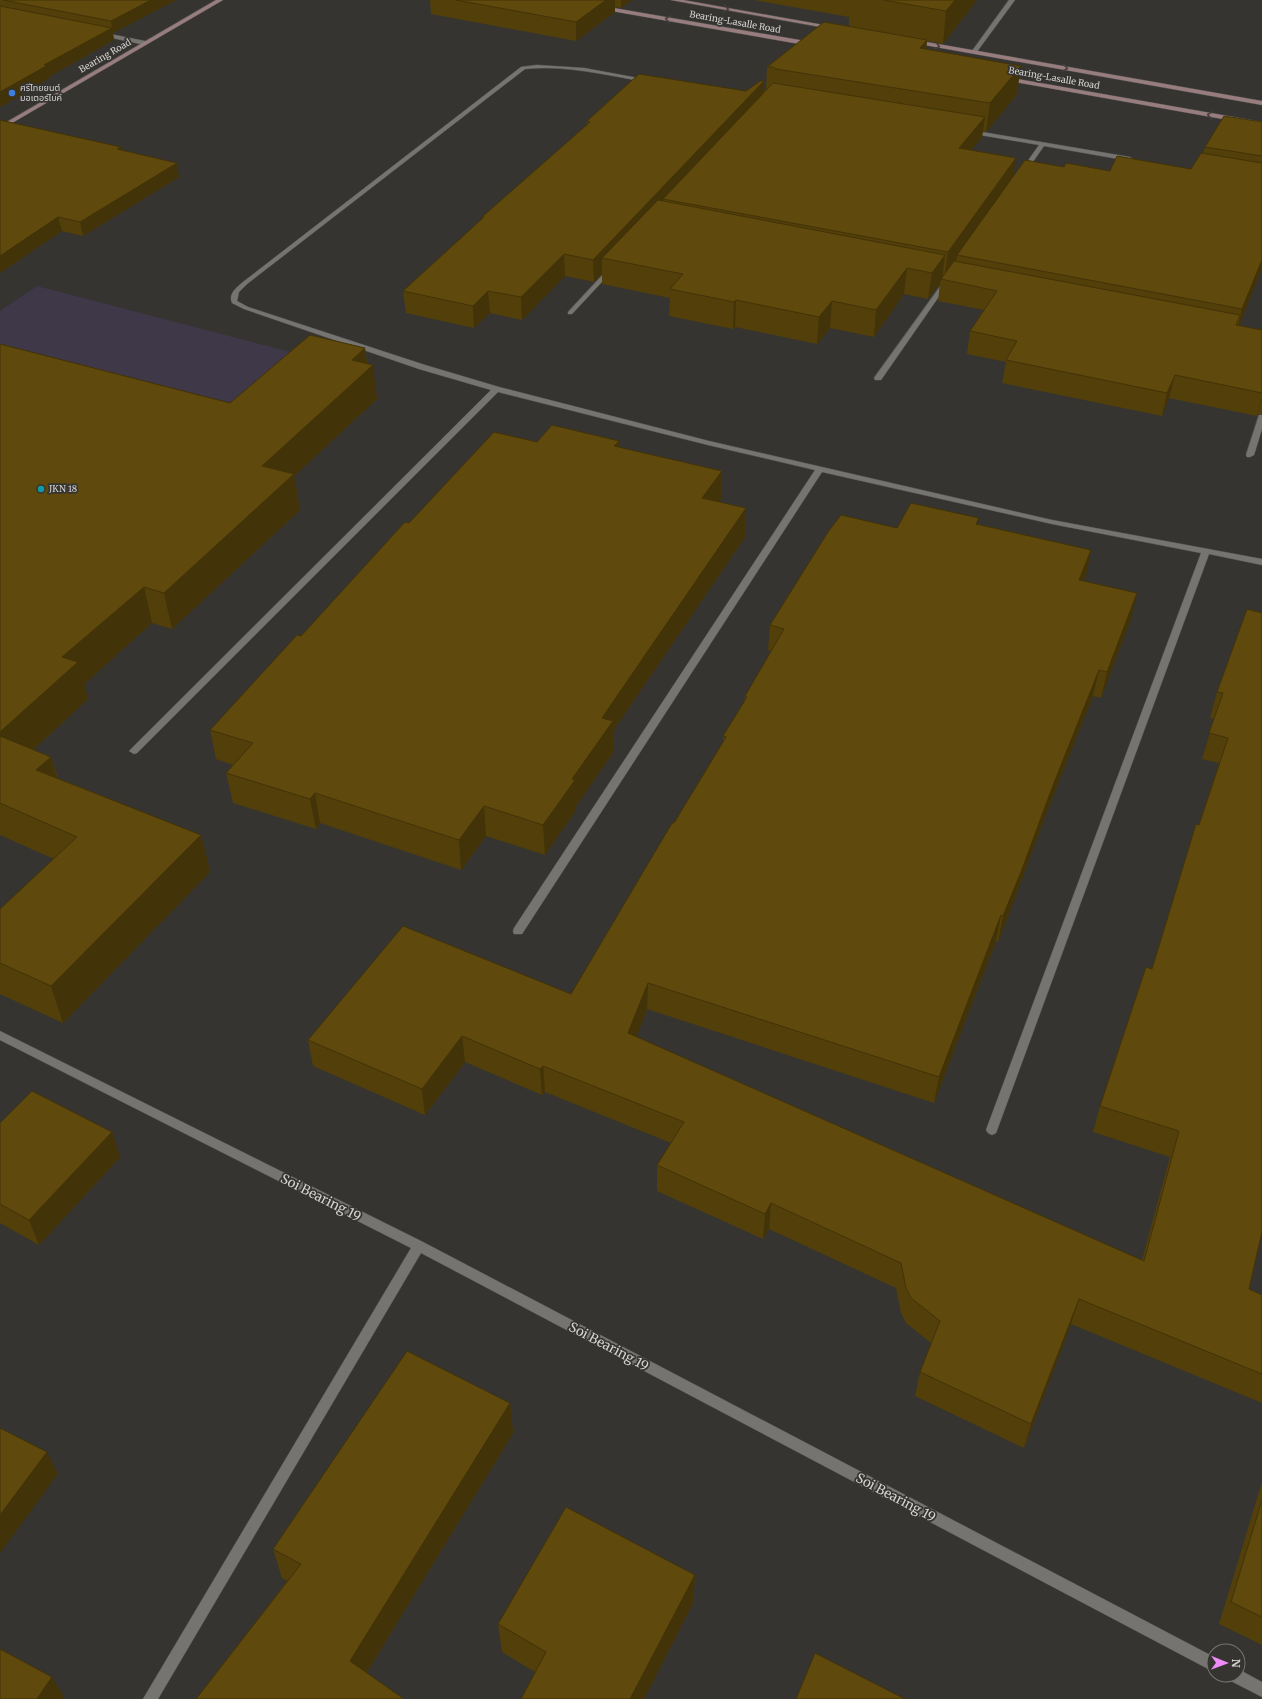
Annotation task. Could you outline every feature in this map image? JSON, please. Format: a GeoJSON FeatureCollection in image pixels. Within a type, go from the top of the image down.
{"type":"FeatureCollection","features":[{"type":"Feature","properties":{"kind":"street","name":"Bearing Road"},"geometry":{"type":"LineString","coordinates":[[0,128],[220,0]]}},
{"type":"Feature","properties":{"kind":"street","name":"Bearing-Lasalle Road"},"geometry":{"type":"LineString","coordinates":[[675,0],[838,28]]}},
{"type":"Feature","properties":{"kind":"street"},"geometry":{"type":"LineString","coordinates":[[974,52],[1012,0]]}},
{"type":"Feature","properties":{"kind":"street","name":"Bearing-Lasalle Road"},"geometry":{"type":"LineString","coordinates":[[598,7],[819,45]]}},
{"type":"Feature","properties":{"kind":"street"},"geometry":{"type":"LineString","coordinates":[[93,32],[145,43]]}},
{"type":"Feature","properties":{"kind":"street","name":"Bearing-Lasalle Road"},"geometry":{"type":"LineString","coordinates":[[908,41],[1262,103]]}},
{"type":"Feature","properties":{"kind":"street"},"geometry":{"type":"LineString","coordinates":[[657,81],[543,66],[523,68],[245,283],[235,292],[233,297],[234,302],[246,308],[496,389],[708,443],[1052,522],[1262,562]]}},
{"type":"Feature","properties":{"kind":"street","name":"Bearing-Lasalle Road"},"geometry":{"type":"LineString","coordinates":[[999,77],[1262,124]]}},
{"type":"Feature","properties":{"kind":"street"},"geometry":{"type":"LineString","coordinates":[[965,131],[1137,160]]}},
{"type":"Feature","properties":{"kind":"street"},"geometry":{"type":"LineString","coordinates":[[1020,176],[1043,144]]}},
{"type":"Feature","properties":{"kind":"street"},"geometry":{"type":"LineString","coordinates":[[570,313],[618,262]]}},
{"type":"Feature","properties":{"kind":"street"},"geometry":{"type":"LineString","coordinates":[[941,277],[956,280]]}},
{"type":"Feature","properties":{"kind":"street"},"geometry":{"type":"LineString","coordinates":[[878,378],[948,279]]}},
{"type":"Feature","properties":{"kind":"street"},"geometry":{"type":"LineString","coordinates":[[134,751],[496,389]]}},
{"type":"Feature","properties":{"kind":"street"},"geometry":{"type":"LineString","coordinates":[[1250,455],[1262,417]]}},
{"type":"Feature","properties":{"kind":"street"},"geometry":{"type":"LineString","coordinates":[[518,931],[820,469]]}},
{"type":"Feature","properties":{"kind":"street"},"geometry":{"type":"LineString","coordinates":[[992,1130],[1206,551]]}},
{"type":"Feature","properties":{"kind":"street","name":"Soi Bearing 19"},"geometry":{"type":"LineString","coordinates":[[0,1035],[419,1246],[1206,1660]]}},
{"type":"Feature","properties":{"kind":"street"},"geometry":{"type":"LineString","coordinates":[[150,1699],[419,1246]]}},
{"type":"Feature","properties":{"kind":"street"},"geometry":{"type":"LineString","coordinates":[[1246,1681],[1262,1690]]}},
{"type":"Feature","properties":{"kind":"shaded area"},"geometry":{"type":"Polygon","coordinates":[[[37,286],[302,355],[0,623],[0,311],[37,286]]]}},
{"type":"Feature","properties":{"kind":"building"},"geometry":{"type":"Polygon","coordinates":[[[3,0],[151,0],[111,21],[3,0]]]}},
{"type":"Feature","properties":{"kind":"building"},"geometry":{"type":"Polygon","coordinates":[[[456,0],[606,0],[576,22],[456,0]]]}},
{"type":"Feature","properties":{"kind":"building"},"geometry":{"type":"Polygon","coordinates":[[[883,0],[955,0],[946,11],[883,0]]]}},
{"type":"Feature","properties":{"kind":"building"},"geometry":{"type":"Polygon","coordinates":[[[0,6],[112,28],[44,65],[48,65],[0,92],[0,6]]]}},
{"type":"Feature","properties":{"kind":"building"},"geometry":{"type":"Polygon","coordinates":[[[824,22],[927,40],[920,48],[1021,66],[990,103],[767,67],[824,22]]]}},
{"type":"Feature","properties":{"kind":"building"},"geometry":{"type":"Polygon","coordinates":[[[639,74],[746,91],[760,81],[764,81],[593,260],[564,254],[521,297],[488,291],[473,306],[403,291],[484,217],[482,217],[590,122],[587,121],[639,74]]]}},
{"type":"Feature","properties":{"kind":"building"},"geometry":{"type":"Polygon","coordinates":[[[773,83],[985,117],[959,148],[1016,158],[948,252],[663,199],[773,83]]]}},
{"type":"Feature","properties":{"kind":"building"},"geometry":{"type":"Polygon","coordinates":[[[1224,116],[1262,122],[1262,156],[1205,147],[1224,116]]]}},
{"type":"Feature","properties":{"kind":"building"},"geometry":{"type":"Polygon","coordinates":[[[0,120],[121,147],[117,149],[177,163],[80,222],[58,217],[0,256],[0,120]]]}},
{"type":"Feature","properties":{"kind":"building"},"geometry":{"type":"Polygon","coordinates":[[[1201,153],[1262,163],[1262,260],[1242,309],[957,255],[1025,160],[1064,167],[1066,163],[1110,171],[1117,156],[1191,169],[1201,153]]]}},
{"type":"Feature","properties":{"kind":"building"},"geometry":{"type":"Polygon","coordinates":[[[658,200],[945,255],[932,273],[907,268],[876,310],[832,301],[819,317],[736,300],[734,302],[670,289],[683,274],[602,258],[658,200]]]}},
{"type":"Feature","properties":{"kind":"building"},"geometry":{"type":"Polygon","coordinates":[[[954,261],[1240,315],[1236,325],[1262,330],[1262,393],[1175,375],[1167,393],[1006,360],[1017,341],[970,331],[997,291],[941,279],[954,261]]]}},
{"type":"Feature","properties":{"kind":"building"},"geometry":{"type":"Polygon","coordinates":[[[310,335],[365,348],[352,360],[373,365],[262,466],[294,474],[164,593],[144,587],[62,657],[78,662],[0,732],[0,344],[230,403],[310,335]]]}},
{"type":"Feature","properties":{"kind":"building"},"geometry":{"type":"Polygon","coordinates":[[[552,425],[619,441],[614,446],[722,471],[702,498],[746,508],[602,718],[613,721],[572,779],[575,780],[543,825],[484,806],[459,840],[315,793],[310,799],[226,773],[253,743],[210,730],[297,635],[301,636],[405,522],[409,523],[494,432],[537,442],[552,425]]]}},
{"type":"Feature","properties":{"kind":"building"},"geometry":{"type":"Polygon","coordinates":[[[911,503],[979,518],[976,524],[1091,550],[1079,580],[1137,593],[1107,672],[1099,670],[1052,788],[1021,872],[1003,916],[1001,915],[939,1077],[648,983],[628,1033],[1144,1261],[1179,1131],[1100,1106],[1146,967],[1152,969],[1196,824],[1199,825],[1228,738],[1209,733],[1223,693],[1217,692],[1247,609],[1262,613],[1262,1232],[1249,1289],[1262,1295],[1262,1374],[1079,1299],[1031,1424],[920,1372],[940,1321],[911,1298],[906,1288],[901,1263],[771,1203],[765,1214],[657,1165],[684,1122],[543,1066],[540,1069],[462,1036],[422,1089],[308,1040],[403,926],[571,994],[672,823],[674,823],[726,737],[723,736],[747,697],[745,696],[784,629],[770,625],[828,532],[841,515],[897,528],[911,503]]]}},
{"type":"Feature","properties":{"kind":"building"},"geometry":{"type":"Polygon","coordinates":[[[0,736],[51,757],[36,770],[201,835],[51,986],[0,963],[0,909],[77,837],[0,803],[0,736]]]}},
{"type":"Feature","properties":{"kind":"building"},"geometry":{"type":"Polygon","coordinates":[[[32,1091],[112,1132],[29,1220],[0,1204],[0,1123],[32,1091]]]}},
{"type":"Feature","properties":{"kind":"building"},"geometry":{"type":"Polygon","coordinates":[[[407,1351],[510,1403],[350,1661],[404,1699],[196,1699],[301,1564],[273,1549],[407,1351]]]}},
{"type":"Feature","properties":{"kind":"building"},"geometry":{"type":"Polygon","coordinates":[[[0,1428],[47,1452],[0,1515],[0,1428]]]}},
{"type":"Feature","properties":{"kind":"building"},"geometry":{"type":"Polygon","coordinates":[[[1262,1500],[1262,1617],[1231,1602],[1262,1500]]]}},
{"type":"Feature","properties":{"kind":"building"},"geometry":{"type":"Polygon","coordinates":[[[566,1507],[695,1575],[630,1699],[521,1699],[546,1652],[498,1624],[566,1507]]]}},
{"type":"Feature","properties":{"kind":"building"},"geometry":{"type":"Polygon","coordinates":[[[0,1649],[52,1677],[37,1699],[0,1699],[0,1649]]]}},
{"type":"Feature","properties":{"kind":"building"},"geometry":{"type":"Polygon","coordinates":[[[815,1653],[905,1699],[796,1699],[815,1653]]]}},
{"type":"Feature","properties":{"kind":"place","name":"ศรีไทยยนต์ มอเตอร์ไบค์"},"geometry":{"type":"Point","coordinates":[12,93]}},
{"type":"Feature","properties":{"kind":"place","name":"JKN 18"},"geometry":{"type":"Point","coordinates":[41,489]}}]}
